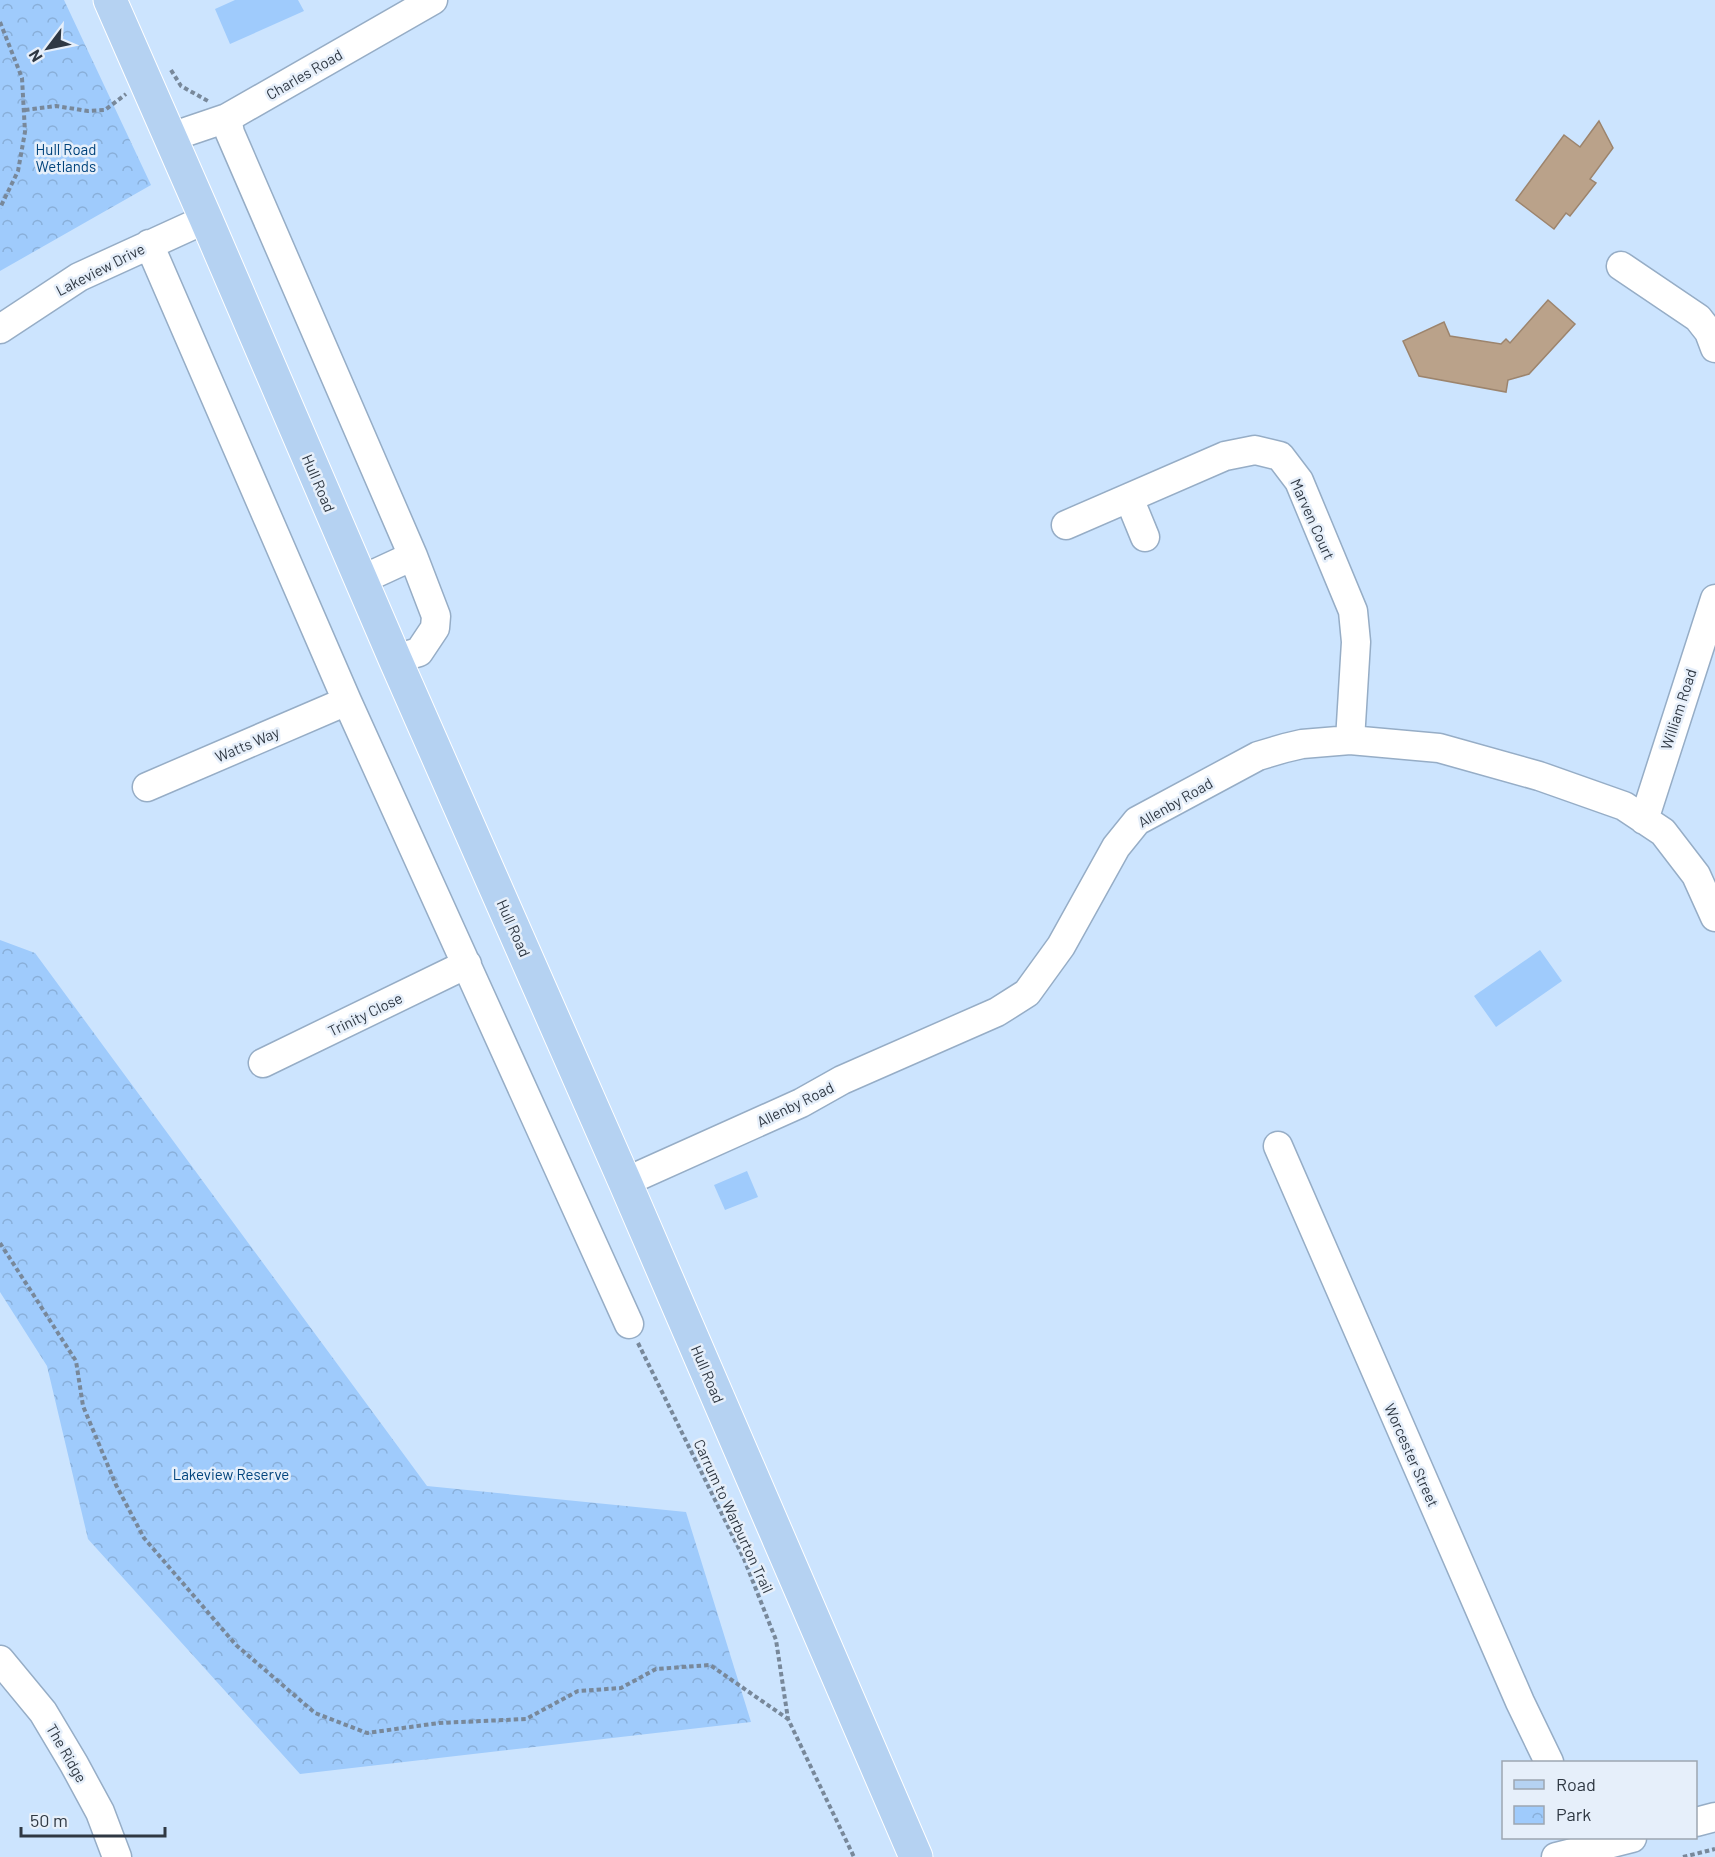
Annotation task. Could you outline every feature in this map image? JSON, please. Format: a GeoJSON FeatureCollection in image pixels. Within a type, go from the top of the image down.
{"type":"FeatureCollection","features":[{"type":"Feature","properties":{"kind":"main road","name":"Hull Road"},"geometry":{"type":"LineString","coordinates":[[110,0],[155,71],[171,137],[395,659],[626,1182],[916,1857]]}},
{"type":"Feature","properties":{"kind":"street","name":"Charles Road"},"geometry":{"type":"LineString","coordinates":[[171,137],[227,118],[433,0]]}},
{"type":"Feature","properties":{"kind":"street"},"geometry":{"type":"LineString","coordinates":[[227,118],[230,133],[413,556],[436,616],[435,628],[419,652],[395,659]]}},
{"type":"Feature","properties":{"kind":"street","name":"Lakeview Drive"},"geometry":{"type":"LineString","coordinates":[[0,329],[79,278],[206,219]]}},
{"type":"Feature","properties":{"kind":"street"},"geometry":{"type":"LineString","coordinates":[[149,244],[347,701],[629,1324]]}},
{"type":"Feature","properties":{"kind":"street"},"geometry":{"type":"LineString","coordinates":[[1621,266],[1698,318],[1709,332],[1715,348]]}},
{"type":"Feature","properties":{"kind":"street","name":"Marven Court"},"geometry":{"type":"LineString","coordinates":[[1066,525],[1226,456],[1255,450],[1280,456],[1299,481],[1353,611],[1356,642],[1350,740]]}},
{"type":"Feature","properties":{"kind":"street"},"geometry":{"type":"LineString","coordinates":[[1129,498],[1145,537]]}},
{"type":"Feature","properties":{"kind":"street"},"geometry":{"type":"LineString","coordinates":[[361,580],[413,556]]}},
{"type":"Feature","properties":{"kind":"street","name":"William Road"},"geometry":{"type":"LineString","coordinates":[[1644,820],[1715,599]]}},
{"type":"Feature","properties":{"kind":"street","name":"Watts Way"},"geometry":{"type":"LineString","coordinates":[[147,787],[347,701]]}},
{"type":"Feature","properties":{"kind":"street","name":"Allenby Road"},"geometry":{"type":"LineString","coordinates":[[626,1182],[801,1103],[842,1080],[997,1012],[1027,993],[1061,946],[1116,847],[1137,821],[1258,756],[1302,744],[1350,740],[1439,748],[1539,776],[1624,806],[1663,832],[1695,876],[1715,917]]}},
{"type":"Feature","properties":{"kind":"street","name":"Trinity Close"},"geometry":{"type":"LineString","coordinates":[[263,1063],[467,964]]}},
{"type":"Feature","properties":{"kind":"street","name":"Worcester Street"},"geometry":{"type":"LineString","coordinates":[[1278,1146],[1520,1702],[1549,1761]]}},
{"type":"Feature","properties":{"kind":"street","name":"The Ridge"},"geometry":{"type":"LineString","coordinates":[[0,1660],[43,1712],[74,1764],[100,1812],[117,1857]]}},
{"type":"Feature","properties":{"kind":"street"},"geometry":{"type":"LineString","coordinates":[[1697,1821],[1715,1817]]}},
{"type":"Feature","properties":{"kind":"street"},"geometry":{"type":"LineString","coordinates":[[1556,1857],[1587,1843],[1623,1839]]}},
{"type":"Feature","properties":{"kind":"path"},"geometry":{"type":"LineString","coordinates":[[0,22],[22,78],[25,110],[25,132],[18,171],[0,208]]}},
{"type":"Feature","properties":{"kind":"path"},"geometry":{"type":"LineString","coordinates":[[25,110],[56,106],[87,111],[105,111],[155,71],[210,102],[227,118]]}},
{"type":"Feature","properties":{"kind":"path"},"geometry":{"type":"LineString","coordinates":[[0,1243],[76,1361],[83,1406],[116,1485],[144,1538],[236,1645],[315,1713],[367,1733],[439,1723],[526,1719],[578,1691],[621,1688],[656,1669],[710,1665],[788,1719]]}},
{"type":"Feature","properties":{"kind":"path","name":"Carrum to Warburton Trail"},"geometry":{"type":"LineString","coordinates":[[629,1324],[744,1559],[776,1640],[788,1719],[854,1857]]}},
{"type":"Feature","properties":{"kind":"path"},"geometry":{"type":"LineString","coordinates":[[1683,1857],[1715,1849]]}},
{"type":"Feature","properties":{"kind":"green space","name":"Hull Road Wetlands"},"geometry":{"type":"Polygon","coordinates":[[[0,0],[64,0],[151,185],[0,271],[0,0]]]}},
{"type":"Feature","properties":{"kind":"green space"},"geometry":{"type":"Polygon","coordinates":[[[235,0],[298,0],[304,11],[230,44],[215,9],[235,0]]]}},
{"type":"Feature","properties":{"kind":"green space","name":"Lakeview Reserve"},"geometry":{"type":"Polygon","coordinates":[[[0,940],[35,953],[427,1486],[686,1512],[751,1722],[300,1774],[88,1539],[47,1366],[0,1292],[0,940]]]}},
{"type":"Feature","properties":{"kind":"green space"},"geometry":{"type":"Polygon","coordinates":[[[1540,950],[1562,981],[1496,1027],[1474,996],[1540,950]]]}},
{"type":"Feature","properties":{"kind":"green space"},"geometry":{"type":"Polygon","coordinates":[[[747,1171],[758,1197],[725,1210],[714,1185],[747,1171]]]}},
{"type":"Feature","properties":{"kind":"building"},"geometry":{"type":"Polygon","coordinates":[[[1599,121],[1613,148],[1590,179],[1596,183],[1570,216],[1566,213],[1554,229],[1516,200],[1564,135],[1580,147],[1599,121]]]}},
{"type":"Feature","properties":{"kind":"building"},"geometry":{"type":"Polygon","coordinates":[[[1548,300],[1575,324],[1529,374],[1508,380],[1506,392],[1419,376],[1403,341],[1444,322],[1450,336],[1501,344],[1506,339],[1510,343],[1548,300]]]}}]}
